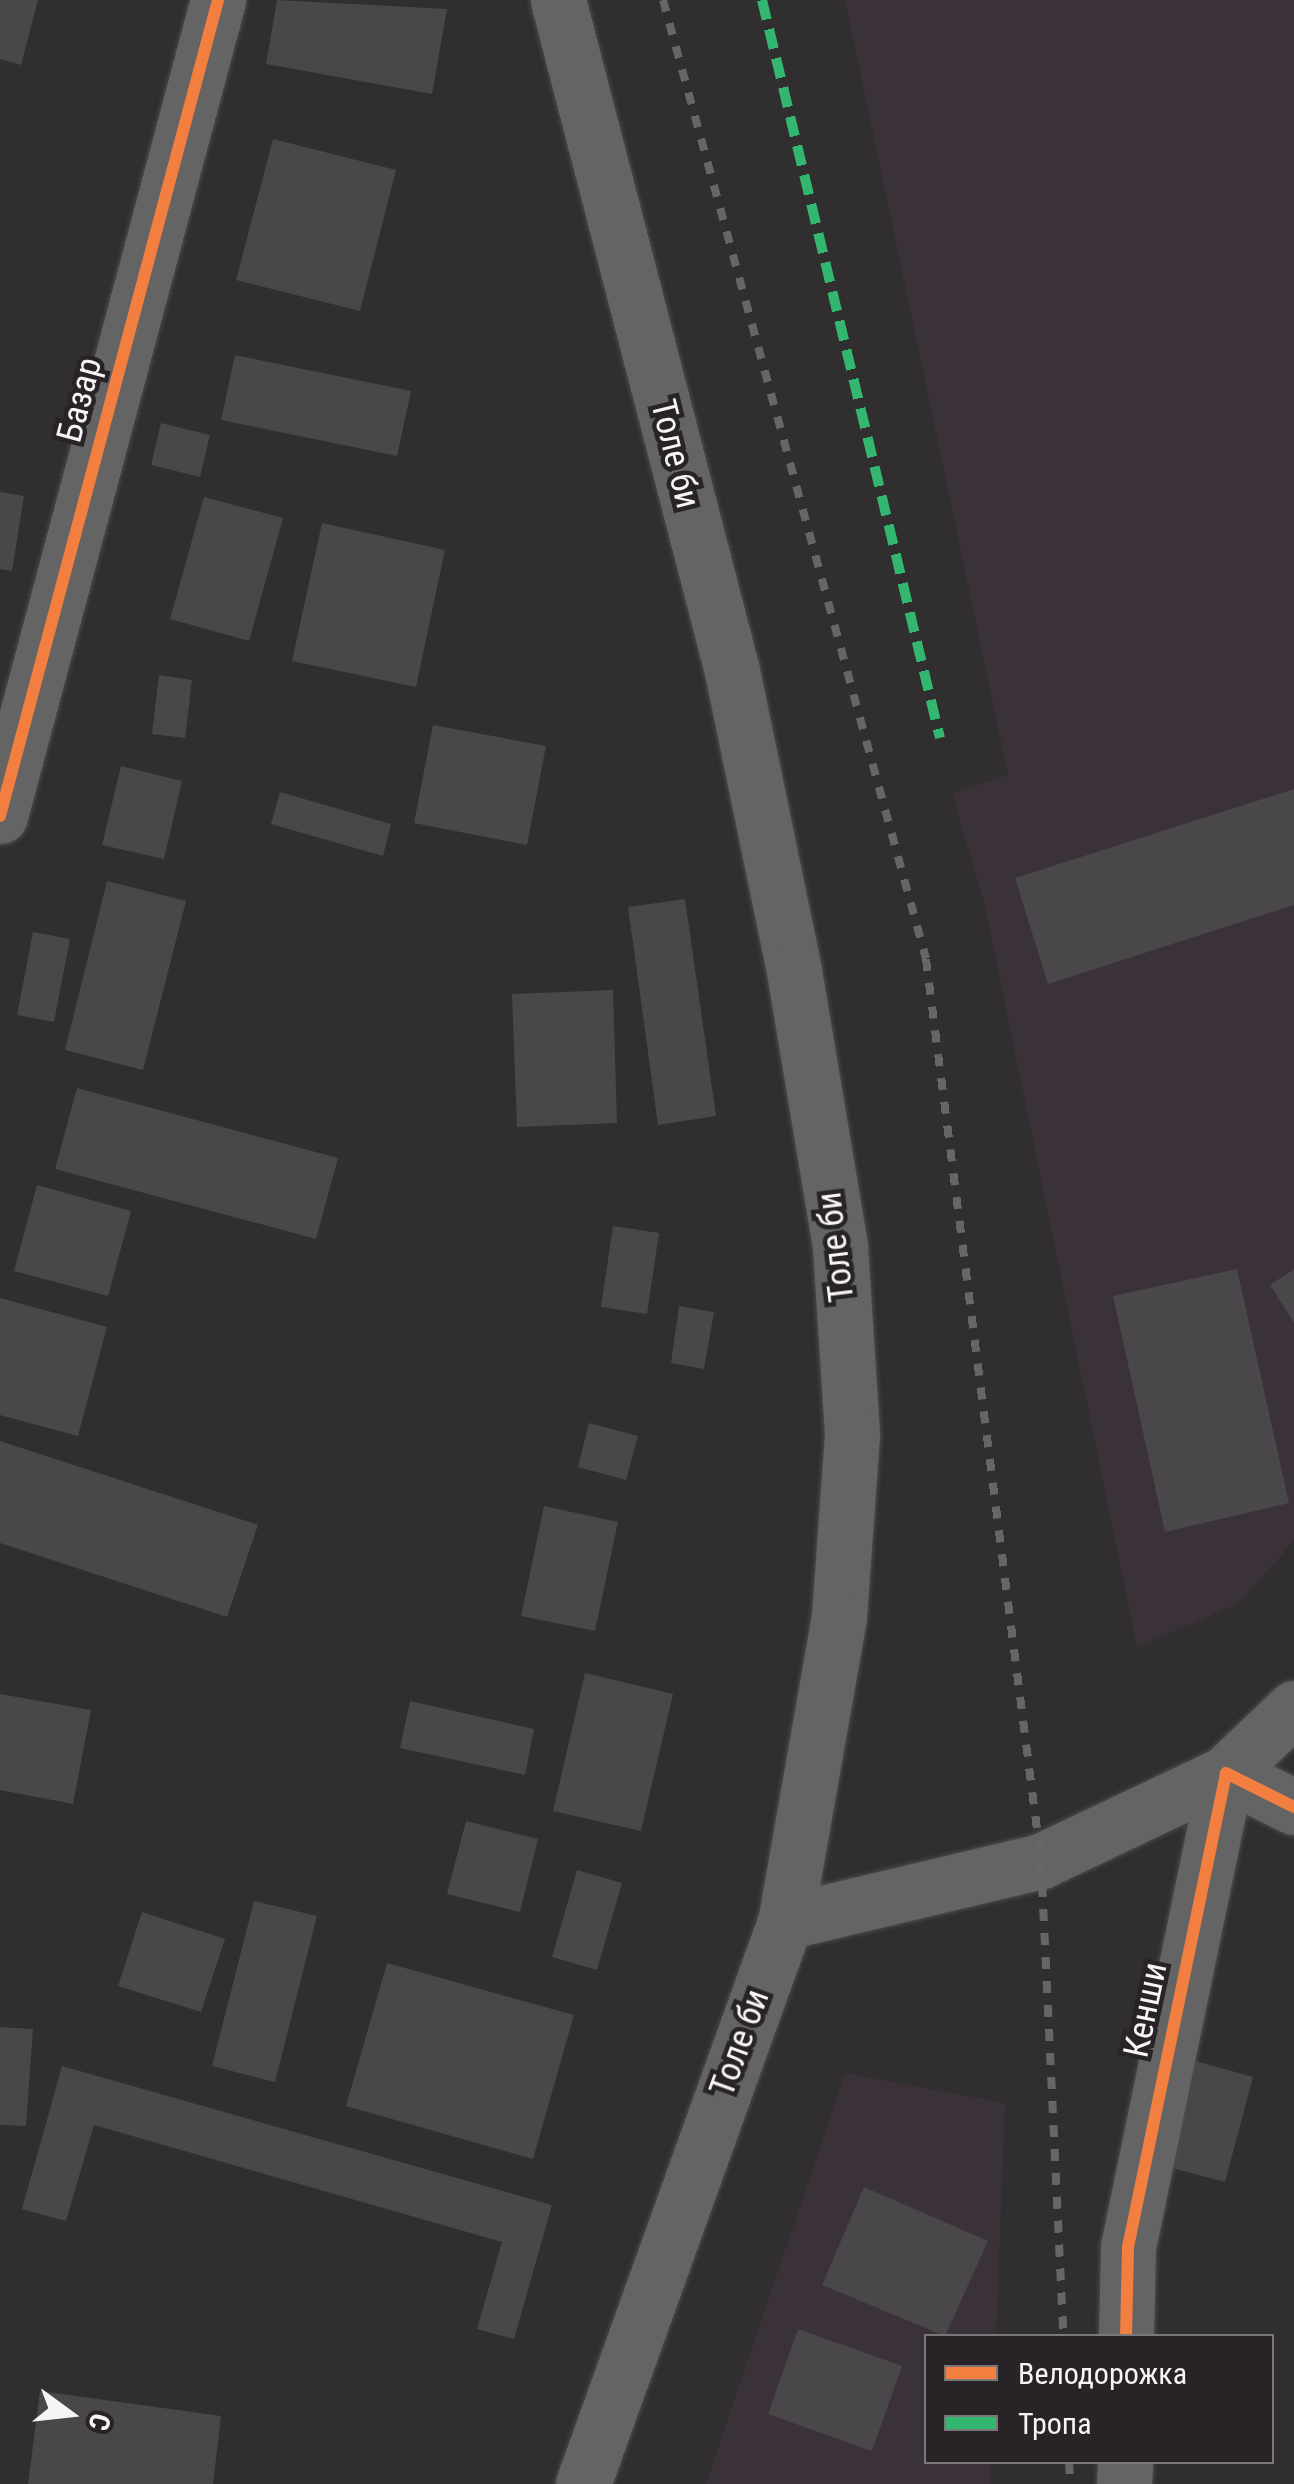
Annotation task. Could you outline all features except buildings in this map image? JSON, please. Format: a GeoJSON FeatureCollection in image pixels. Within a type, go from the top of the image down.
{"type":"FeatureCollection","features":[{"type":"Feature","properties":{"kind":"main road","name":"Базар"},"geometry":{"type":"LineString","coordinates":[[0,816],[218,0]]}},
{"type":"Feature","properties":{"kind":"main road","name":"Толе би"},"geometry":{"type":"LineString","coordinates":[[558,0],[732,671],[840,1246],[852,1435],[840,1617],[785,1922],[582,2484]]}},
{"type":"Feature","properties":{"kind":"main road"},"geometry":{"type":"LineString","coordinates":[[785,1922],[1041,1861],[1226,1772],[1294,1708]]}},
{"type":"Feature","properties":{"kind":"main road"},"geometry":{"type":"LineString","coordinates":[[1226,1772],[1294,1808]]}},
{"type":"Feature","properties":{"kind":"main road","name":"Кенши"},"geometry":{"type":"LineString","coordinates":[[1126,2334],[1128,2248],[1226,1772]]}},
{"type":"Feature","properties":{"kind":"shaded area"},"geometry":{"type":"Polygon","coordinates":[[[845,0],[1294,0],[1294,1541],[1239,1603],[1137,1647],[985,906],[952,793],[1008,775],[845,0]]]}},
{"type":"Feature","properties":{"kind":"shaded area"},"geometry":{"type":"Polygon","coordinates":[[[845,2073],[1005,2103],[996,2334],[924,2334],[924,2464],[991,2464],[990,2484],[706,2484],[845,2073]]]}},
{"type":"Feature","properties":{"kind":"railway"},"geometry":{"type":"LineString","coordinates":[[663,0],[926,959],[1041,1861],[1063,2334]]}},
{"type":"Feature","properties":{"kind":"railway"},"geometry":{"type":"LineString","coordinates":[[1069,2464],[1070,2484]]}},
{"type":"Feature","properties":{"kind":"marked path"},"geometry":{"type":"LineString","coordinates":[[762,0],[940,738]]}},
{"type":"Feature","properties":{"kind":"cycle path"},"geometry":{"type":"LineString","coordinates":[[0,816],[218,0]]}},
{"type":"Feature","properties":{"kind":"cycle path"},"geometry":{"type":"LineString","coordinates":[[1126,2334],[1128,2247],[1226,1773],[1294,1807]]}}]}
